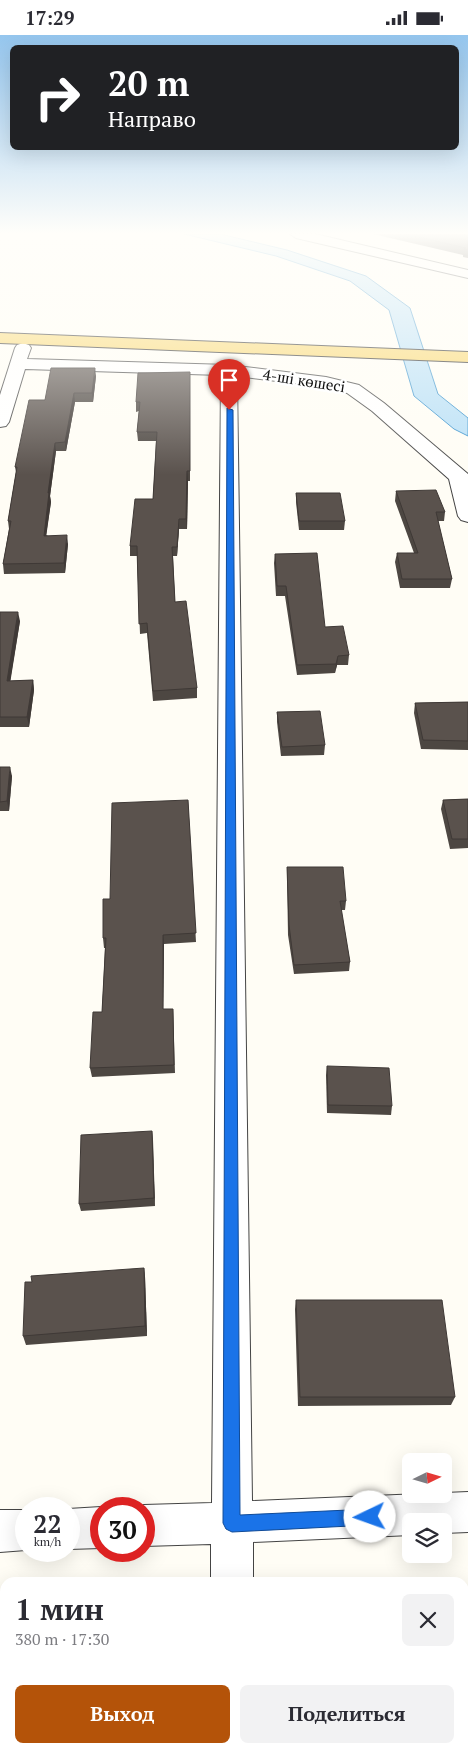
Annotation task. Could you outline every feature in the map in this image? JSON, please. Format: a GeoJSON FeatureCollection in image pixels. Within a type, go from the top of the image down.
{"type":"FeatureCollection","features":[{"type":"Feature","properties":{"kind":"main road"},"geometry":{"type":"LineString","coordinates":[[0,338],[468,357]]}},
{"type":"Feature","properties":{"kind":"street"},"geometry":{"type":"LineString","coordinates":[[0,422],[26,339]]}},
{"type":"Feature","properties":{"kind":"street","name":"4-ші көшесі"},"geometry":{"type":"LineString","coordinates":[[17,364],[229,370],[326,382],[353,389],[378,407],[463,479]]}},
{"type":"Feature","properties":{"kind":"street"},"geometry":{"type":"LineString","coordinates":[[229,370],[232,1577]]}},
{"type":"Feature","properties":{"kind":"street"},"geometry":{"type":"LineString","coordinates":[[463,479],[468,516]]}},
{"type":"Feature","properties":{"kind":"street"},"geometry":{"type":"LineString","coordinates":[[155,1526],[468,1512]]}},
{"type":"Feature","properties":{"kind":"street"},"geometry":{"type":"LineString","coordinates":[[0,1531],[15,1530]]}},
{"type":"Feature","properties":{"kind":"water"},"geometry":{"type":"Polygon","coordinates":[[[390,314],[412,314],[438,394],[468,418],[468,436],[454,429],[414,396],[390,314]]]}},
{"type":"Feature","properties":{"kind":"building"},"geometry":{"type":"Polygon","coordinates":[[[51,368],[95,368],[92,393],[74,393],[65,442],[55,443],[44,536],[67,535],[64,563],[3,564],[11,521],[8,521],[17,467],[15,467],[29,400],[45,400],[51,368]]]}},
{"type":"Feature","properties":{"kind":"building"},"geometry":{"type":"Polygon","coordinates":[[[190,372],[190,471],[187,471],[186,519],[179,519],[177,547],[172,547],[175,602],[186,601],[197,688],[153,691],[147,623],[139,624],[137,546],[130,546],[135,499],[153,499],[157,432],[137,432],[140,402],[136,402],[138,373],[190,372]]]}},
{"type":"Feature","properties":{"kind":"building"},"geometry":{"type":"Polygon","coordinates":[[[436,490],[445,512],[436,512],[452,579],[402,579],[397,553],[418,553],[396,491],[436,490]]]}},
{"type":"Feature","properties":{"kind":"building"},"geometry":{"type":"Polygon","coordinates":[[[296,493],[340,493],[345,521],[299,521],[296,493]]]}},
{"type":"Feature","properties":{"kind":"building"},"geometry":{"type":"Polygon","coordinates":[[[317,553],[325,627],[343,626],[349,655],[338,656],[336,664],[297,665],[286,586],[277,586],[275,554],[317,553]]]}},
{"type":"Feature","properties":{"kind":"building"},"geometry":{"type":"Polygon","coordinates":[[[0,612],[18,612],[7,681],[33,680],[27,717],[0,717],[0,612]]]}},
{"type":"Feature","properties":{"kind":"building"},"geometry":{"type":"Polygon","coordinates":[[[468,702],[468,741],[423,740],[415,703],[468,702]]]}},
{"type":"Feature","properties":{"kind":"building"},"geometry":{"type":"Polygon","coordinates":[[[320,711],[325,745],[282,747],[277,712],[320,711]]]}},
{"type":"Feature","properties":{"kind":"building"},"geometry":{"type":"Polygon","coordinates":[[[0,767],[10,767],[7,801],[0,802],[0,767]]]}},
{"type":"Feature","properties":{"kind":"building"},"geometry":{"type":"Polygon","coordinates":[[[468,799],[468,839],[452,839],[443,800],[468,799]]]}},
{"type":"Feature","properties":{"kind":"building"},"geometry":{"type":"Polygon","coordinates":[[[188,800],[196,933],[163,935],[163,1009],[173,1009],[174,1065],[90,1068],[93,1012],[102,1012],[106,938],[103,938],[103,899],[110,899],[112,803],[188,800]]]}},
{"type":"Feature","properties":{"kind":"building"},"geometry":{"type":"Polygon","coordinates":[[[287,867],[343,867],[346,901],[340,901],[350,962],[294,965],[289,925],[287,867]]]}},
{"type":"Feature","properties":{"kind":"building"},"geometry":{"type":"Polygon","coordinates":[[[327,1066],[389,1068],[392,1106],[328,1105],[327,1066]]]}},
{"type":"Feature","properties":{"kind":"building"},"geometry":{"type":"Polygon","coordinates":[[[152,1131],[154,1198],[79,1204],[81,1135],[152,1131]]]}},
{"type":"Feature","properties":{"kind":"building"},"geometry":{"type":"Polygon","coordinates":[[[144,1268],[145,1326],[23,1336],[25,1282],[32,1282],[31,1276],[144,1268]]]}},
{"type":"Feature","properties":{"kind":"building"},"geometry":{"type":"Polygon","coordinates":[[[296,1300],[442,1300],[455,1397],[300,1397],[296,1300]]]}},
{"type":"Feature","properties":{"kind":"route"},"geometry":{"type":"LineString","coordinates":[[229,410],[232,1523],[370,1517]]}}]}
